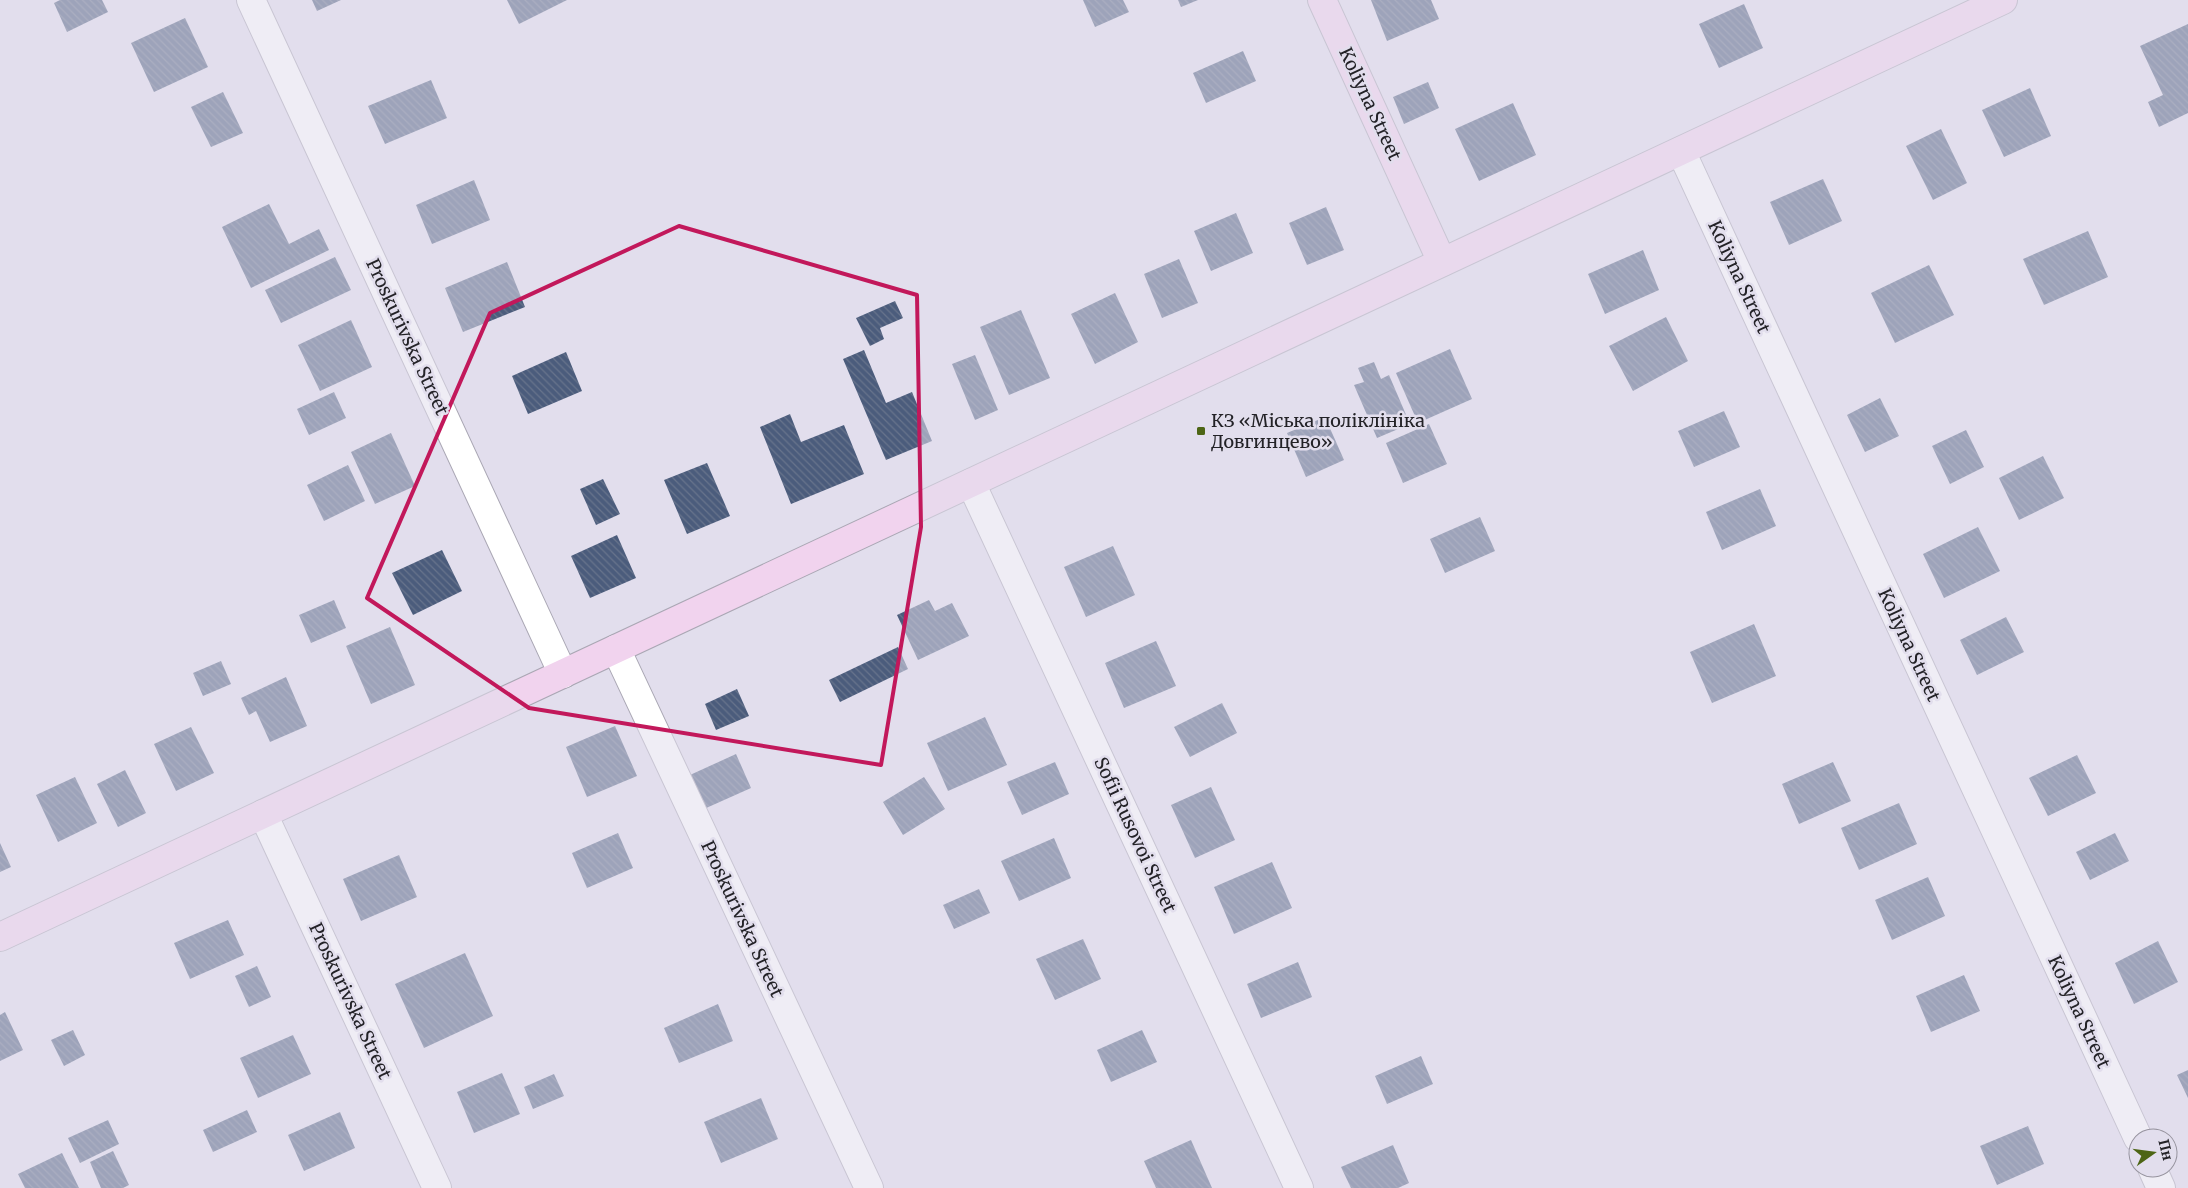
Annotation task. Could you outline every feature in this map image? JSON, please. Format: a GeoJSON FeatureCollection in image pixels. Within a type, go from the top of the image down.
{"type":"FeatureCollection","features":[{"type":"Feature","properties":{"kind":"street","name":"Proskurivska Street"},"geometry":{"type":"LineString","coordinates":[[251,0],[564,674]]}},
{"type":"Feature","properties":{"kind":"street","name":"Koliyna Street"},"geometry":{"type":"LineString","coordinates":[[1322,0],[1442,262]]}},
{"type":"Feature","properties":{"kind":"street"},"geometry":{"type":"LineString","coordinates":[[0,937],[2003,0]]}},
{"type":"Feature","properties":{"kind":"street","name":"Koliyna Street"},"geometry":{"type":"LineString","coordinates":[[1680,151],[2133,1128]]}},
{"type":"Feature","properties":{"kind":"street","name":"Sofii Rusovoi Street"},"geometry":{"type":"LineString","coordinates":[[971,482],[1299,1188]]}},
{"type":"Feature","properties":{"kind":"street","name":"Proskurivska Street"},"geometry":{"type":"LineString","coordinates":[[616,649],[869,1188]]}},
{"type":"Feature","properties":{"kind":"street","name":"Proskurivska Street"},"geometry":{"type":"LineString","coordinates":[[263,814],[437,1188]]}},
{"type":"Feature","properties":{"kind":"highlighted area"},"geometry":{"type":"Polygon","coordinates":[[[679,226],[917,295],[921,527],[881,765],[529,708],[367,598],[490,313],[679,226]]]}},
{"type":"Feature","properties":{"kind":"building"},"geometry":{"type":"Polygon","coordinates":[[[60,0],[102,0],[108,12],[67,32],[54,3],[60,0]]]}},
{"type":"Feature","properties":{"kind":"building"},"geometry":{"type":"Polygon","coordinates":[[[312,0],[341,0],[317,11],[312,0]]]}},
{"type":"Feature","properties":{"kind":"building"},"geometry":{"type":"Polygon","coordinates":[[[507,0],[567,0],[519,24],[507,0]]]}},
{"type":"Feature","properties":{"kind":"building"},"geometry":{"type":"Polygon","coordinates":[[[1083,0],[1123,0],[1129,12],[1095,27],[1083,0]]]}},
{"type":"Feature","properties":{"kind":"building"},"geometry":{"type":"Polygon","coordinates":[[[1178,0],[1198,0],[1181,7],[1178,0]]]}},
{"type":"Feature","properties":{"kind":"building"},"geometry":{"type":"Polygon","coordinates":[[[1371,0],[1431,0],[1439,19],[1387,41],[1371,0]]]}},
{"type":"Feature","properties":{"kind":"building"},"geometry":{"type":"Polygon","coordinates":[[[1744,4],[1763,48],[1719,68],[1699,24],[1744,4]]]}},
{"type":"Feature","properties":{"kind":"building"},"geometry":{"type":"Polygon","coordinates":[[[185,18],[208,67],[154,92],[131,43],[185,18]]]}},
{"type":"Feature","properties":{"kind":"building"},"geometry":{"type":"Polygon","coordinates":[[[2188,24],[2188,113],[2159,127],[2148,102],[2163,95],[2140,46],[2188,24]]]}},
{"type":"Feature","properties":{"kind":"building"},"geometry":{"type":"Polygon","coordinates":[[[1243,51],[1256,81],[1206,103],[1193,73],[1243,51]]]}},
{"type":"Feature","properties":{"kind":"building"},"geometry":{"type":"Polygon","coordinates":[[[431,80],[447,118],[385,144],[368,106],[431,80]]]}},
{"type":"Feature","properties":{"kind":"building"},"geometry":{"type":"Polygon","coordinates":[[[1428,82],[1439,108],[1404,124],[1393,97],[1428,82]]]}},
{"type":"Feature","properties":{"kind":"building"},"geometry":{"type":"Polygon","coordinates":[[[2030,88],[2051,136],[2004,157],[1982,110],[2030,88]]]}},
{"type":"Feature","properties":{"kind":"building"},"geometry":{"type":"Polygon","coordinates":[[[223,92],[243,133],[211,147],[191,107],[223,92]]]}},
{"type":"Feature","properties":{"kind":"building"},"geometry":{"type":"Polygon","coordinates":[[[1513,103],[1536,155],[1479,181],[1455,129],[1513,103]]]}},
{"type":"Feature","properties":{"kind":"building"},"geometry":{"type":"Polygon","coordinates":[[[1941,129],[1967,183],[1933,200],[1906,146],[1941,129]]]}},
{"type":"Feature","properties":{"kind":"building"},"geometry":{"type":"Polygon","coordinates":[[[1823,179],[1842,221],[1789,245],[1770,202],[1823,179]]]}},
{"type":"Feature","properties":{"kind":"building"},"geometry":{"type":"Polygon","coordinates":[[[474,180],[490,220],[432,244],[416,205],[474,180]]]}},
{"type":"Feature","properties":{"kind":"building"},"geometry":{"type":"Polygon","coordinates":[[[269,204],[289,244],[319,229],[329,250],[251,288],[222,227],[269,204]]]}},
{"type":"Feature","properties":{"kind":"building"},"geometry":{"type":"Polygon","coordinates":[[[1326,207],[1344,250],[1307,265],[1289,223],[1326,207]]]}},
{"type":"Feature","properties":{"kind":"building"},"geometry":{"type":"Polygon","coordinates":[[[1236,213],[1253,253],[1211,271],[1194,231],[1236,213]]]}},
{"type":"Feature","properties":{"kind":"building"},"geometry":{"type":"Polygon","coordinates":[[[2088,231],[2108,277],[2044,305],[2023,259],[2088,231]]]}},
{"type":"Feature","properties":{"kind":"building"},"geometry":{"type":"Polygon","coordinates":[[[1643,250],[1659,290],[1605,314],[1588,274],[1643,250]]]}},
{"type":"Feature","properties":{"kind":"building"},"geometry":{"type":"Polygon","coordinates":[[[335,257],[351,290],[281,323],[265,290],[335,257]]]}},
{"type":"Feature","properties":{"kind":"building"},"geometry":{"type":"Polygon","coordinates":[[[1179,259],[1198,303],[1162,318],[1144,274],[1179,259]]]}},
{"type":"Feature","properties":{"kind":"building"},"geometry":{"type":"Polygon","coordinates":[[[507,262],[525,307],[463,332],[445,288],[507,262]]]}},
{"type":"Feature","properties":{"kind":"building"},"geometry":{"type":"Polygon","coordinates":[[[1929,265],[1954,315],[1895,343],[1871,293],[1929,265]]]}},
{"type":"Feature","properties":{"kind":"building"},"geometry":{"type":"Polygon","coordinates":[[[1115,293],[1138,342],[1095,364],[1071,314],[1115,293]]]}},
{"type":"Feature","properties":{"kind":"building"},"geometry":{"type":"Polygon","coordinates":[[[895,301],[903,318],[880,328],[884,339],[870,346],[856,318],[895,301]]]}},
{"type":"Feature","properties":{"kind":"building"},"geometry":{"type":"Polygon","coordinates":[[[1021,310],[1050,378],[1009,395],[980,327],[1021,310]]]}},
{"type":"Feature","properties":{"kind":"building"},"geometry":{"type":"Polygon","coordinates":[[[1666,317],[1688,361],[1633,391],[1609,346],[1666,317]]]}},
{"type":"Feature","properties":{"kind":"building"},"geometry":{"type":"Polygon","coordinates":[[[351,320],[372,367],[320,391],[298,345],[351,320]]]}},
{"type":"Feature","properties":{"kind":"building"},"geometry":{"type":"Polygon","coordinates":[[[1450,349],[1472,399],[1418,423],[1396,373],[1450,349]]]}},
{"type":"Feature","properties":{"kind":"building"},"geometry":{"type":"Polygon","coordinates":[[[864,350],[886,403],[912,392],[932,441],[886,460],[843,359],[864,350]]]}},
{"type":"Feature","properties":{"kind":"building"},"geometry":{"type":"Polygon","coordinates":[[[566,352],[582,391],[528,414],[512,376],[566,352]]]}},
{"type":"Feature","properties":{"kind":"building"},"geometry":{"type":"Polygon","coordinates":[[[975,355],[998,410],[975,420],[952,364],[975,355]]]}},
{"type":"Feature","properties":{"kind":"building"},"geometry":{"type":"Polygon","coordinates":[[[1374,362],[1381,379],[1389,375],[1410,424],[1377,438],[1354,385],[1364,382],[1358,368],[1374,362]]]}},
{"type":"Feature","properties":{"kind":"building"},"geometry":{"type":"Polygon","coordinates":[[[334,392],[346,418],[309,435],[297,409],[334,392]]]}},
{"type":"Feature","properties":{"kind":"building"},"geometry":{"type":"Polygon","coordinates":[[[1880,398],[1899,436],[1865,452],[1847,415],[1880,398]]]}},
{"type":"Feature","properties":{"kind":"building"},"geometry":{"type":"Polygon","coordinates":[[[1724,411],[1740,447],[1694,467],[1678,431],[1724,411]]]}},
{"type":"Feature","properties":{"kind":"building"},"geometry":{"type":"Polygon","coordinates":[[[790,414],[801,442],[844,425],[864,474],[791,504],[760,427],[790,414]]]}},
{"type":"Feature","properties":{"kind":"building"},"geometry":{"type":"Polygon","coordinates":[[[1325,417],[1344,460],[1306,477],[1287,433],[1325,417]]]}},
{"type":"Feature","properties":{"kind":"building"},"geometry":{"type":"Polygon","coordinates":[[[1429,424],[1447,464],[1403,483],[1386,443],[1429,424]]]}},
{"type":"Feature","properties":{"kind":"building"},"geometry":{"type":"Polygon","coordinates":[[[1966,430],[1984,467],[1950,484],[1932,446],[1966,430]]]}},
{"type":"Feature","properties":{"kind":"building"},"geometry":{"type":"Polygon","coordinates":[[[391,433],[415,486],[375,504],[351,452],[391,433]]]}},
{"type":"Feature","properties":{"kind":"building"},"geometry":{"type":"Polygon","coordinates":[[[2043,456],[2064,498],[2019,520],[1999,478],[2043,456]]]}},
{"type":"Feature","properties":{"kind":"building"},"geometry":{"type":"Polygon","coordinates":[[[707,463],[730,516],[687,534],[664,480],[707,463]]]}},
{"type":"Feature","properties":{"kind":"building"},"geometry":{"type":"Polygon","coordinates":[[[348,465],[365,501],[324,521],[307,485],[348,465]]]}},
{"type":"Feature","properties":{"kind":"building"},"geometry":{"type":"Polygon","coordinates":[[[603,479],[620,514],[596,525],[580,489],[603,479]]]}},
{"type":"Feature","properties":{"kind":"building"},"geometry":{"type":"Polygon","coordinates":[[[1760,489],[1776,526],[1722,550],[1706,512],[1760,489]]]}},
{"type":"Feature","properties":{"kind":"building"},"geometry":{"type":"Polygon","coordinates":[[[1480,517],[1495,551],[1445,573],[1430,539],[1480,517]]]}},
{"type":"Feature","properties":{"kind":"building"},"geometry":{"type":"Polygon","coordinates":[[[1978,527],[2000,571],[1944,598],[1923,554],[1978,527]]]}},
{"type":"Feature","properties":{"kind":"building"},"geometry":{"type":"Polygon","coordinates":[[[617,535],[636,578],[590,598],[571,556],[617,535]]]}},
{"type":"Feature","properties":{"kind":"building"},"geometry":{"type":"Polygon","coordinates":[[[1113,546],[1135,595],[1086,617],[1064,567],[1113,546]]]}},
{"type":"Feature","properties":{"kind":"building"},"geometry":{"type":"Polygon","coordinates":[[[442,550],[462,591],[413,615],[392,573],[442,550]]]}},
{"type":"Feature","properties":{"kind":"building"},"geometry":{"type":"Polygon","coordinates":[[[334,600],[346,628],[311,643],[299,615],[334,600]]]}},
{"type":"Feature","properties":{"kind":"building"},"geometry":{"type":"Polygon","coordinates":[[[929,600],[935,611],[952,603],[969,636],[918,660],[897,615],[929,600]]]}},
{"type":"Feature","properties":{"kind":"building"},"geometry":{"type":"Polygon","coordinates":[[[2006,617],[2024,652],[1977,675],[1960,640],[2006,617]]]}},
{"type":"Feature","properties":{"kind":"building"},"geometry":{"type":"Polygon","coordinates":[[[1754,624],[1776,676],[1712,703],[1690,652],[1754,624]]]}},
{"type":"Feature","properties":{"kind":"building"},"geometry":{"type":"Polygon","coordinates":[[[390,627],[415,685],[371,704],[346,646],[390,627]]]}},
{"type":"Feature","properties":{"kind":"building"},"geometry":{"type":"Polygon","coordinates":[[[1156,641],[1176,686],[1124,708],[1105,663],[1156,641]]]}},
{"type":"Feature","properties":{"kind":"building"},"geometry":{"type":"Polygon","coordinates":[[[898,647],[908,669],[840,702],[829,680],[898,647]]]}},
{"type":"Feature","properties":{"kind":"building"},"geometry":{"type":"Polygon","coordinates":[[[221,661],[231,684],[203,696],[193,673],[221,661]]]}},
{"type":"Feature","properties":{"kind":"building"},"geometry":{"type":"Polygon","coordinates":[[[286,677],[307,726],[270,742],[256,711],[249,715],[241,698],[286,677]]]}},
{"type":"Feature","properties":{"kind":"building"},"geometry":{"type":"Polygon","coordinates":[[[737,689],[749,716],[716,730],[705,704],[737,689]]]}},
{"type":"Feature","properties":{"kind":"building"},"geometry":{"type":"Polygon","coordinates":[[[1222,703],[1237,733],[1190,757],[1174,727],[1222,703]]]}},
{"type":"Feature","properties":{"kind":"building"},"geometry":{"type":"Polygon","coordinates":[[[985,717],[1007,765],[948,791],[927,743],[985,717]]]}},
{"type":"Feature","properties":{"kind":"building"},"geometry":{"type":"Polygon","coordinates":[[[615,726],[637,776],[587,797],[566,747],[615,726]]]}},
{"type":"Feature","properties":{"kind":"building"},"geometry":{"type":"Polygon","coordinates":[[[191,727],[214,773],[176,791],[154,744],[191,727]]]}},
{"type":"Feature","properties":{"kind":"building"},"geometry":{"type":"Polygon","coordinates":[[[736,754],[751,788],[704,809],[690,775],[736,754]]]}},
{"type":"Feature","properties":{"kind":"building"},"geometry":{"type":"Polygon","coordinates":[[[2077,755],[2096,793],[2048,816],[2029,778],[2077,755]]]}},
{"type":"Feature","properties":{"kind":"building"},"geometry":{"type":"Polygon","coordinates":[[[1055,762],[1069,794],[1022,815],[1007,782],[1055,762]]]}},
{"type":"Feature","properties":{"kind":"building"},"geometry":{"type":"Polygon","coordinates":[[[1833,762],[1851,801],[1799,824],[1782,784],[1833,762]]]}},
{"type":"Feature","properties":{"kind":"building"},"geometry":{"type":"Polygon","coordinates":[[[125,770],[146,813],[118,827],[97,784],[125,770]]]}},
{"type":"Feature","properties":{"kind":"building"},"geometry":{"type":"Polygon","coordinates":[[[75,777],[97,823],[58,842],[36,795],[75,777]]]}},
{"type":"Feature","properties":{"kind":"building"},"geometry":{"type":"Polygon","coordinates":[[[924,777],[945,809],[903,835],[883,802],[924,777]]]}},
{"type":"Feature","properties":{"kind":"building"},"geometry":{"type":"Polygon","coordinates":[[[1211,787],[1235,840],[1195,858],[1171,805],[1211,787]]]}},
{"type":"Feature","properties":{"kind":"building"},"geometry":{"type":"Polygon","coordinates":[[[1899,803],[1917,844],[1859,870],[1841,828],[1899,803]]]}},
{"type":"Feature","properties":{"kind":"building"},"geometry":{"type":"Polygon","coordinates":[[[618,833],[633,868],[587,888],[572,853],[618,833]]]}},
{"type":"Feature","properties":{"kind":"building"},"geometry":{"type":"Polygon","coordinates":[[[2115,833],[2129,861],[2090,880],[2076,852],[2115,833]]]}},
{"type":"Feature","properties":{"kind":"building"},"geometry":{"type":"Polygon","coordinates":[[[1054,838],[1071,878],[1019,901],[1001,861],[1054,838]]]}},
{"type":"Feature","properties":{"kind":"building"},"geometry":{"type":"Polygon","coordinates":[[[0,843],[11,867],[0,872],[0,843]]]}},
{"type":"Feature","properties":{"kind":"building"},"geometry":{"type":"Polygon","coordinates":[[[399,855],[417,897],[361,921],[343,879],[399,855]]]}},
{"type":"Feature","properties":{"kind":"building"},"geometry":{"type":"Polygon","coordinates":[[[1272,862],[1292,908],[1234,934],[1214,887],[1272,862]]]}},
{"type":"Feature","properties":{"kind":"building"},"geometry":{"type":"Polygon","coordinates":[[[1928,877],[1945,916],[1892,940],[1875,900],[1928,877]]]}},
{"type":"Feature","properties":{"kind":"building"},"geometry":{"type":"Polygon","coordinates":[[[979,889],[990,913],[954,929],[943,905],[979,889]]]}},
{"type":"Feature","properties":{"kind":"building"},"geometry":{"type":"Polygon","coordinates":[[[228,920],[244,955],[190,979],[174,943],[228,920]]]}},
{"type":"Feature","properties":{"kind":"building"},"geometry":{"type":"Polygon","coordinates":[[[1083,939],[1101,979],[1055,1000],[1036,959],[1083,939]]]}},
{"type":"Feature","properties":{"kind":"building"},"geometry":{"type":"Polygon","coordinates":[[[2158,941],[2178,982],[2134,1004],[2115,963],[2158,941]]]}},
{"type":"Feature","properties":{"kind":"building"},"geometry":{"type":"Polygon","coordinates":[[[465,953],[493,1016],[424,1048],[395,984],[465,953]]]}},
{"type":"Feature","properties":{"kind":"building"},"geometry":{"type":"Polygon","coordinates":[[[1298,962],[1312,997],[1261,1018],[1247,984],[1298,962]]]}},
{"type":"Feature","properties":{"kind":"building"},"geometry":{"type":"Polygon","coordinates":[[[257,966],[271,997],[249,1007],[235,976],[257,966]]]}},
{"type":"Feature","properties":{"kind":"building"},"geometry":{"type":"Polygon","coordinates":[[[1964,975],[1980,1011],[1931,1032],[1916,996],[1964,975]]]}},
{"type":"Feature","properties":{"kind":"building"},"geometry":{"type":"Polygon","coordinates":[[[718,1004],[733,1041],[679,1063],[664,1028],[718,1004]]]}},
{"type":"Feature","properties":{"kind":"building"},"geometry":{"type":"Polygon","coordinates":[[[5,1012],[23,1050],[0,1061],[0,1015],[5,1012]]]}},
{"type":"Feature","properties":{"kind":"building"},"geometry":{"type":"Polygon","coordinates":[[[73,1030],[85,1055],[64,1066],[51,1040],[73,1030]]]}},
{"type":"Feature","properties":{"kind":"building"},"geometry":{"type":"Polygon","coordinates":[[[1142,1030],[1157,1062],[1111,1082],[1097,1050],[1142,1030]]]}},
{"type":"Feature","properties":{"kind":"building"},"geometry":{"type":"Polygon","coordinates":[[[293,1035],[311,1074],[258,1098],[240,1058],[293,1035]]]}},
{"type":"Feature","properties":{"kind":"building"},"geometry":{"type":"Polygon","coordinates":[[[1421,1056],[1433,1084],[1387,1104],[1375,1076],[1421,1056]]]}},
{"type":"Feature","properties":{"kind":"building"},"geometry":{"type":"Polygon","coordinates":[[[2188,1070],[2188,1098],[2177,1075],[2188,1070]]]}},
{"type":"Feature","properties":{"kind":"building"},"geometry":{"type":"Polygon","coordinates":[[[502,1073],[520,1114],[474,1133],[457,1092],[502,1073]]]}},
{"type":"Feature","properties":{"kind":"building"},"geometry":{"type":"Polygon","coordinates":[[[554,1074],[564,1096],[533,1109],[524,1087],[554,1074]]]}},
{"type":"Feature","properties":{"kind":"building"},"geometry":{"type":"Polygon","coordinates":[[[761,1098],[778,1139],[721,1163],[704,1122],[761,1098]]]}},
{"type":"Feature","properties":{"kind":"building"},"geometry":{"type":"Polygon","coordinates":[[[247,1110],[257,1132],[213,1152],[203,1130],[247,1110]]]}},
{"type":"Feature","properties":{"kind":"building"},"geometry":{"type":"Polygon","coordinates":[[[340,1112],[355,1148],[304,1171],[288,1135],[340,1112]]]}},
{"type":"Feature","properties":{"kind":"building"},"geometry":{"type":"Polygon","coordinates":[[[108,1120],[119,1144],[80,1163],[68,1138],[108,1120]]]}},
{"type":"Feature","properties":{"kind":"building"},"geometry":{"type":"Polygon","coordinates":[[[2028,1126],[2044,1164],[1997,1185],[1980,1146],[2028,1126]]]}},
{"type":"Feature","properties":{"kind":"building"},"geometry":{"type":"Polygon","coordinates":[[[1191,1140],[1212,1188],[1156,1188],[1144,1161],[1191,1140]]]}},
{"type":"Feature","properties":{"kind":"building"},"geometry":{"type":"Polygon","coordinates":[[[1393,1145],[1409,1183],[1398,1188],[1351,1188],[1341,1167],[1393,1145]]]}},
{"type":"Feature","properties":{"kind":"building"},"geometry":{"type":"Polygon","coordinates":[[[113,1151],[129,1185],[123,1188],[101,1188],[90,1162],[113,1151]]]}},
{"type":"Feature","properties":{"kind":"building"},"geometry":{"type":"Polygon","coordinates":[[[62,1153],[79,1188],[25,1188],[18,1174],[62,1153]]]}},
{"type":"Feature","properties":{"kind":"place","name":"КЗ «Міська поліклініка Довгинцево»"},"geometry":{"type":"Point","coordinates":[1201,431]}}]}
